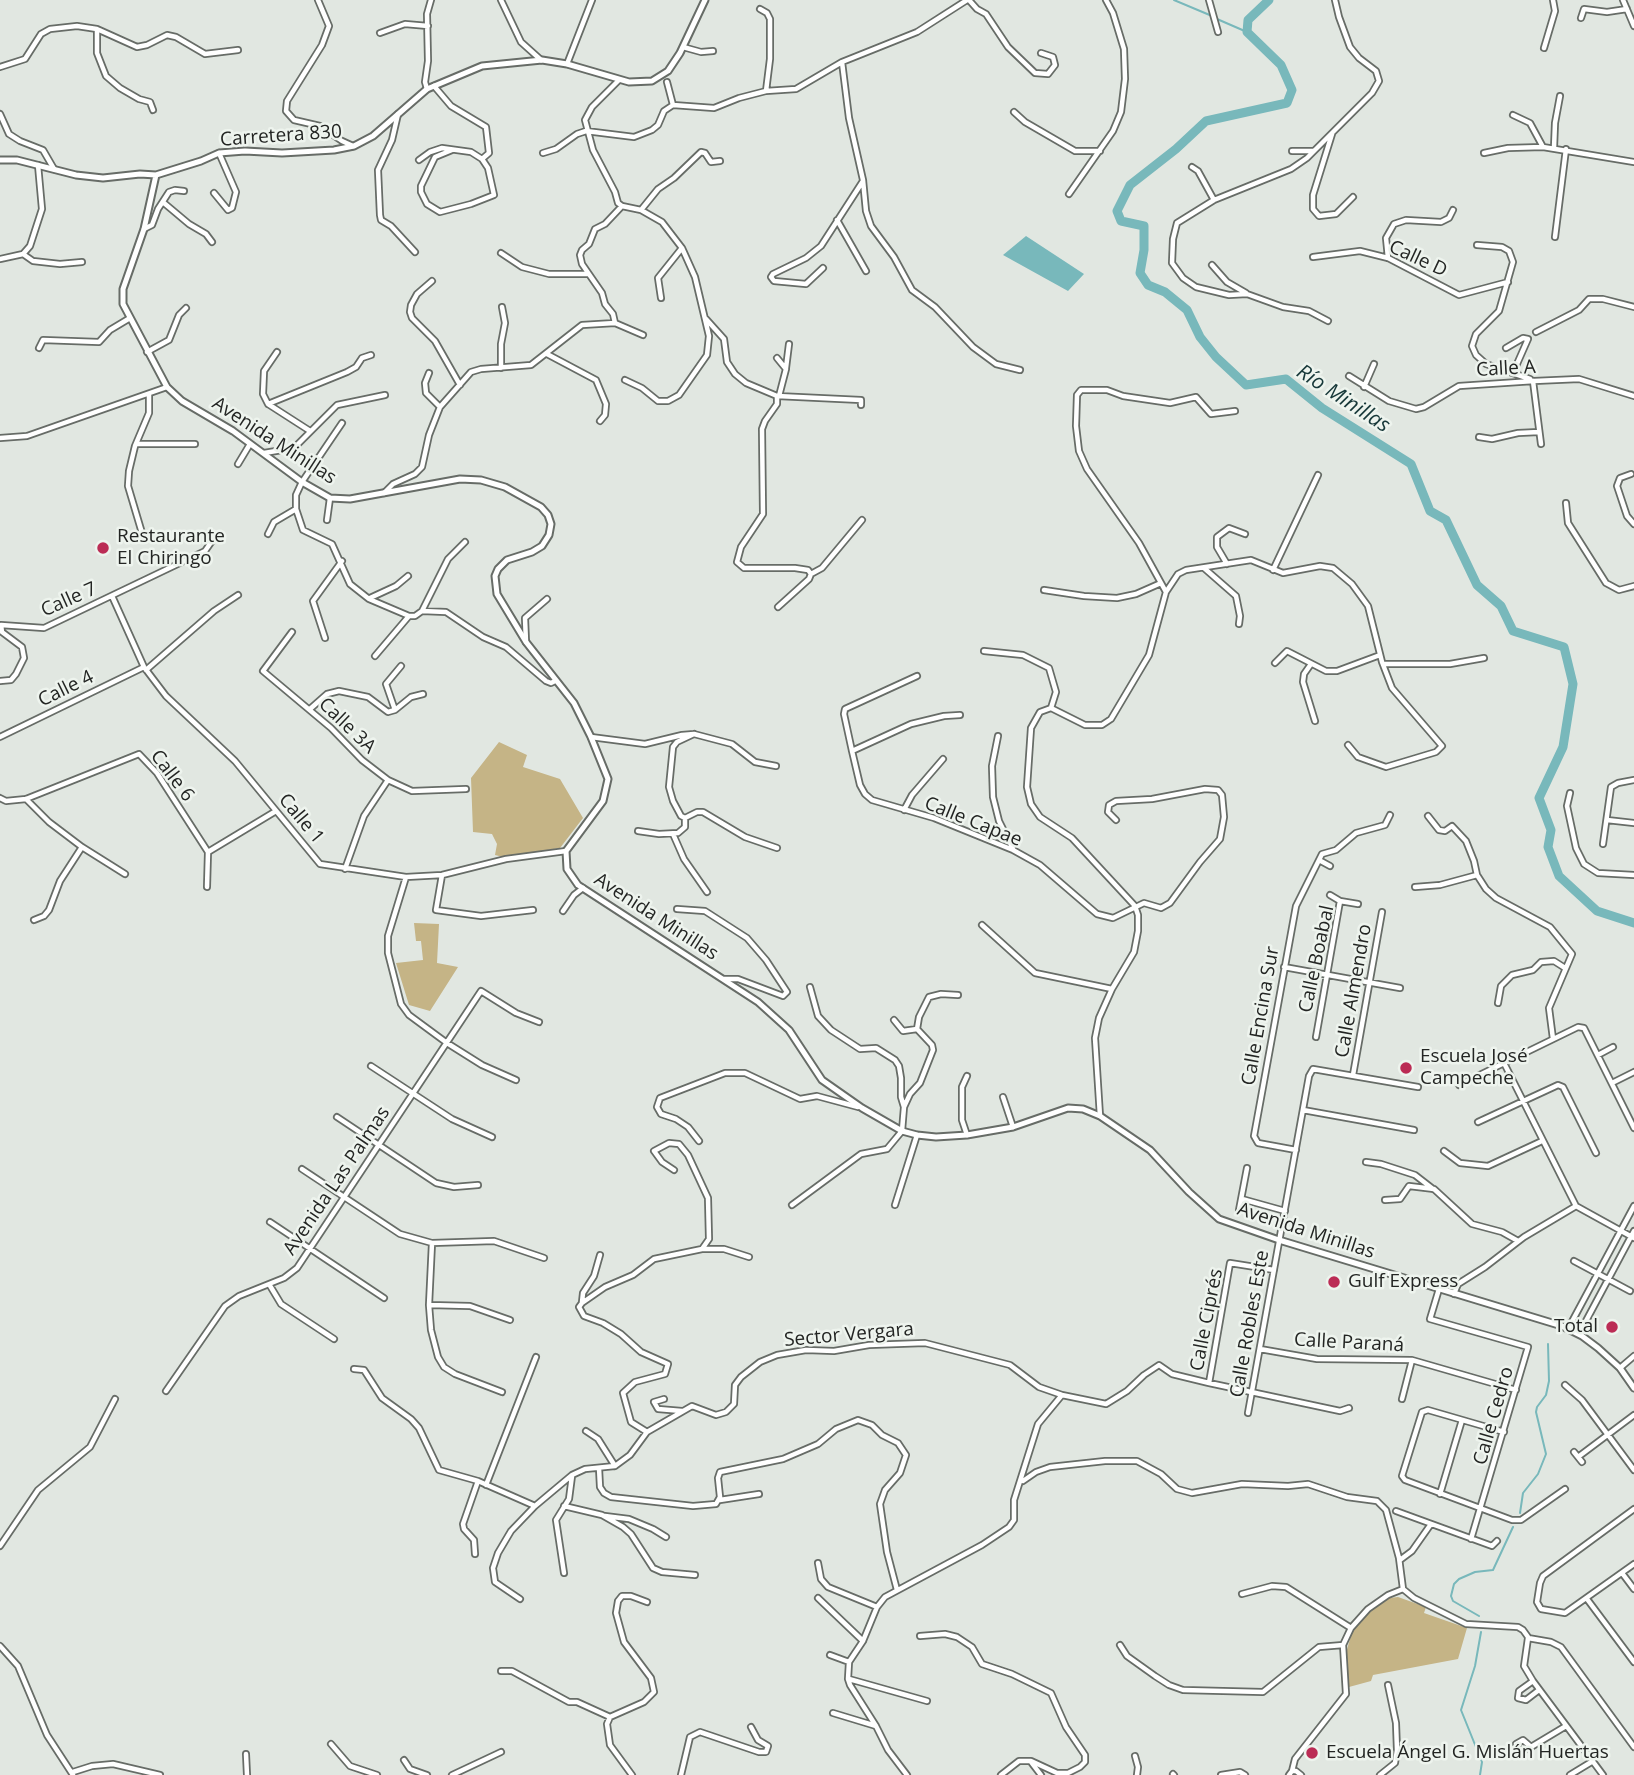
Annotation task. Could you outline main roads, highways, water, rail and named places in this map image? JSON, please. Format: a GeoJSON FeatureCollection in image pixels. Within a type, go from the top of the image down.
{"type":"FeatureCollection","features":[{"type":"Feature","properties":{"kind":"water"},"geometry":{"type":"Polygon","coordinates":[[[1026,236],[1084,274],[1068,291],[1003,255],[1026,236]]]}},
{"type":"Feature","properties":{"kind":"waterway"},"geometry":{"type":"LineString","coordinates":[[1174,0],[1212,16]]}},
{"type":"Feature","properties":{"kind":"waterway","name":"Río Minillas"},"geometry":{"type":"LineString","coordinates":[[1269,0],[1248,20],[1247,32],[1281,65],[1292,90],[1287,103],[1206,121],[1130,185],[1117,211],[1121,221],[1144,226],[1140,273],[1148,285],[1165,292],[1187,310],[1200,337],[1216,357],[1246,385],[1286,379],[1322,408],[1411,464],[1430,511],[1446,520],[1477,585],[1501,606],[1513,631],[1564,647],[1573,684],[1563,747],[1539,798],[1551,830],[1548,847],[1559,876],[1597,911],[1634,923]]}},
{"type":"Feature","properties":{"kind":"waterway"},"geometry":{"type":"LineString","coordinates":[[1217,19],[1247,32]]}},
{"type":"Feature","properties":{"kind":"waterway"},"geometry":{"type":"LineString","coordinates":[[1520,1513],[1523,1493],[1538,1474],[1546,1454],[1536,1412],[1546,1395],[1549,1381],[1548,1344]]}},
{"type":"Feature","properties":{"kind":"waterway"},"geometry":{"type":"LineString","coordinates":[[1479,1616],[1453,1601],[1451,1596],[1454,1584],[1475,1572],[1493,1570],[1513,1527]]}},
{"type":"Feature","properties":{"kind":"waterway"},"geometry":{"type":"LineString","coordinates":[[1480,1775],[1482,1762],[1461,1710],[1475,1666],[1481,1632]]}},
{"type":"Feature","properties":{"kind":"place","name":"Restaurante El Chiringo"},"geometry":{"type":"Point","coordinates":[103,548]}},
{"type":"Feature","properties":{"kind":"place","name":"Escuela José Campeche"},"geometry":{"type":"Point","coordinates":[1406,1068]}},
{"type":"Feature","properties":{"kind":"place","name":"Gulf Express"},"geometry":{"type":"Point","coordinates":[1334,1282]}},
{"type":"Feature","properties":{"kind":"place","name":"Total"},"geometry":{"type":"Point","coordinates":[1612,1327]}},
{"type":"Feature","properties":{"kind":"place","name":"Escuela Ángel G. Mislán Huertas"},"geometry":{"type":"Point","coordinates":[1312,1753]}}]}
